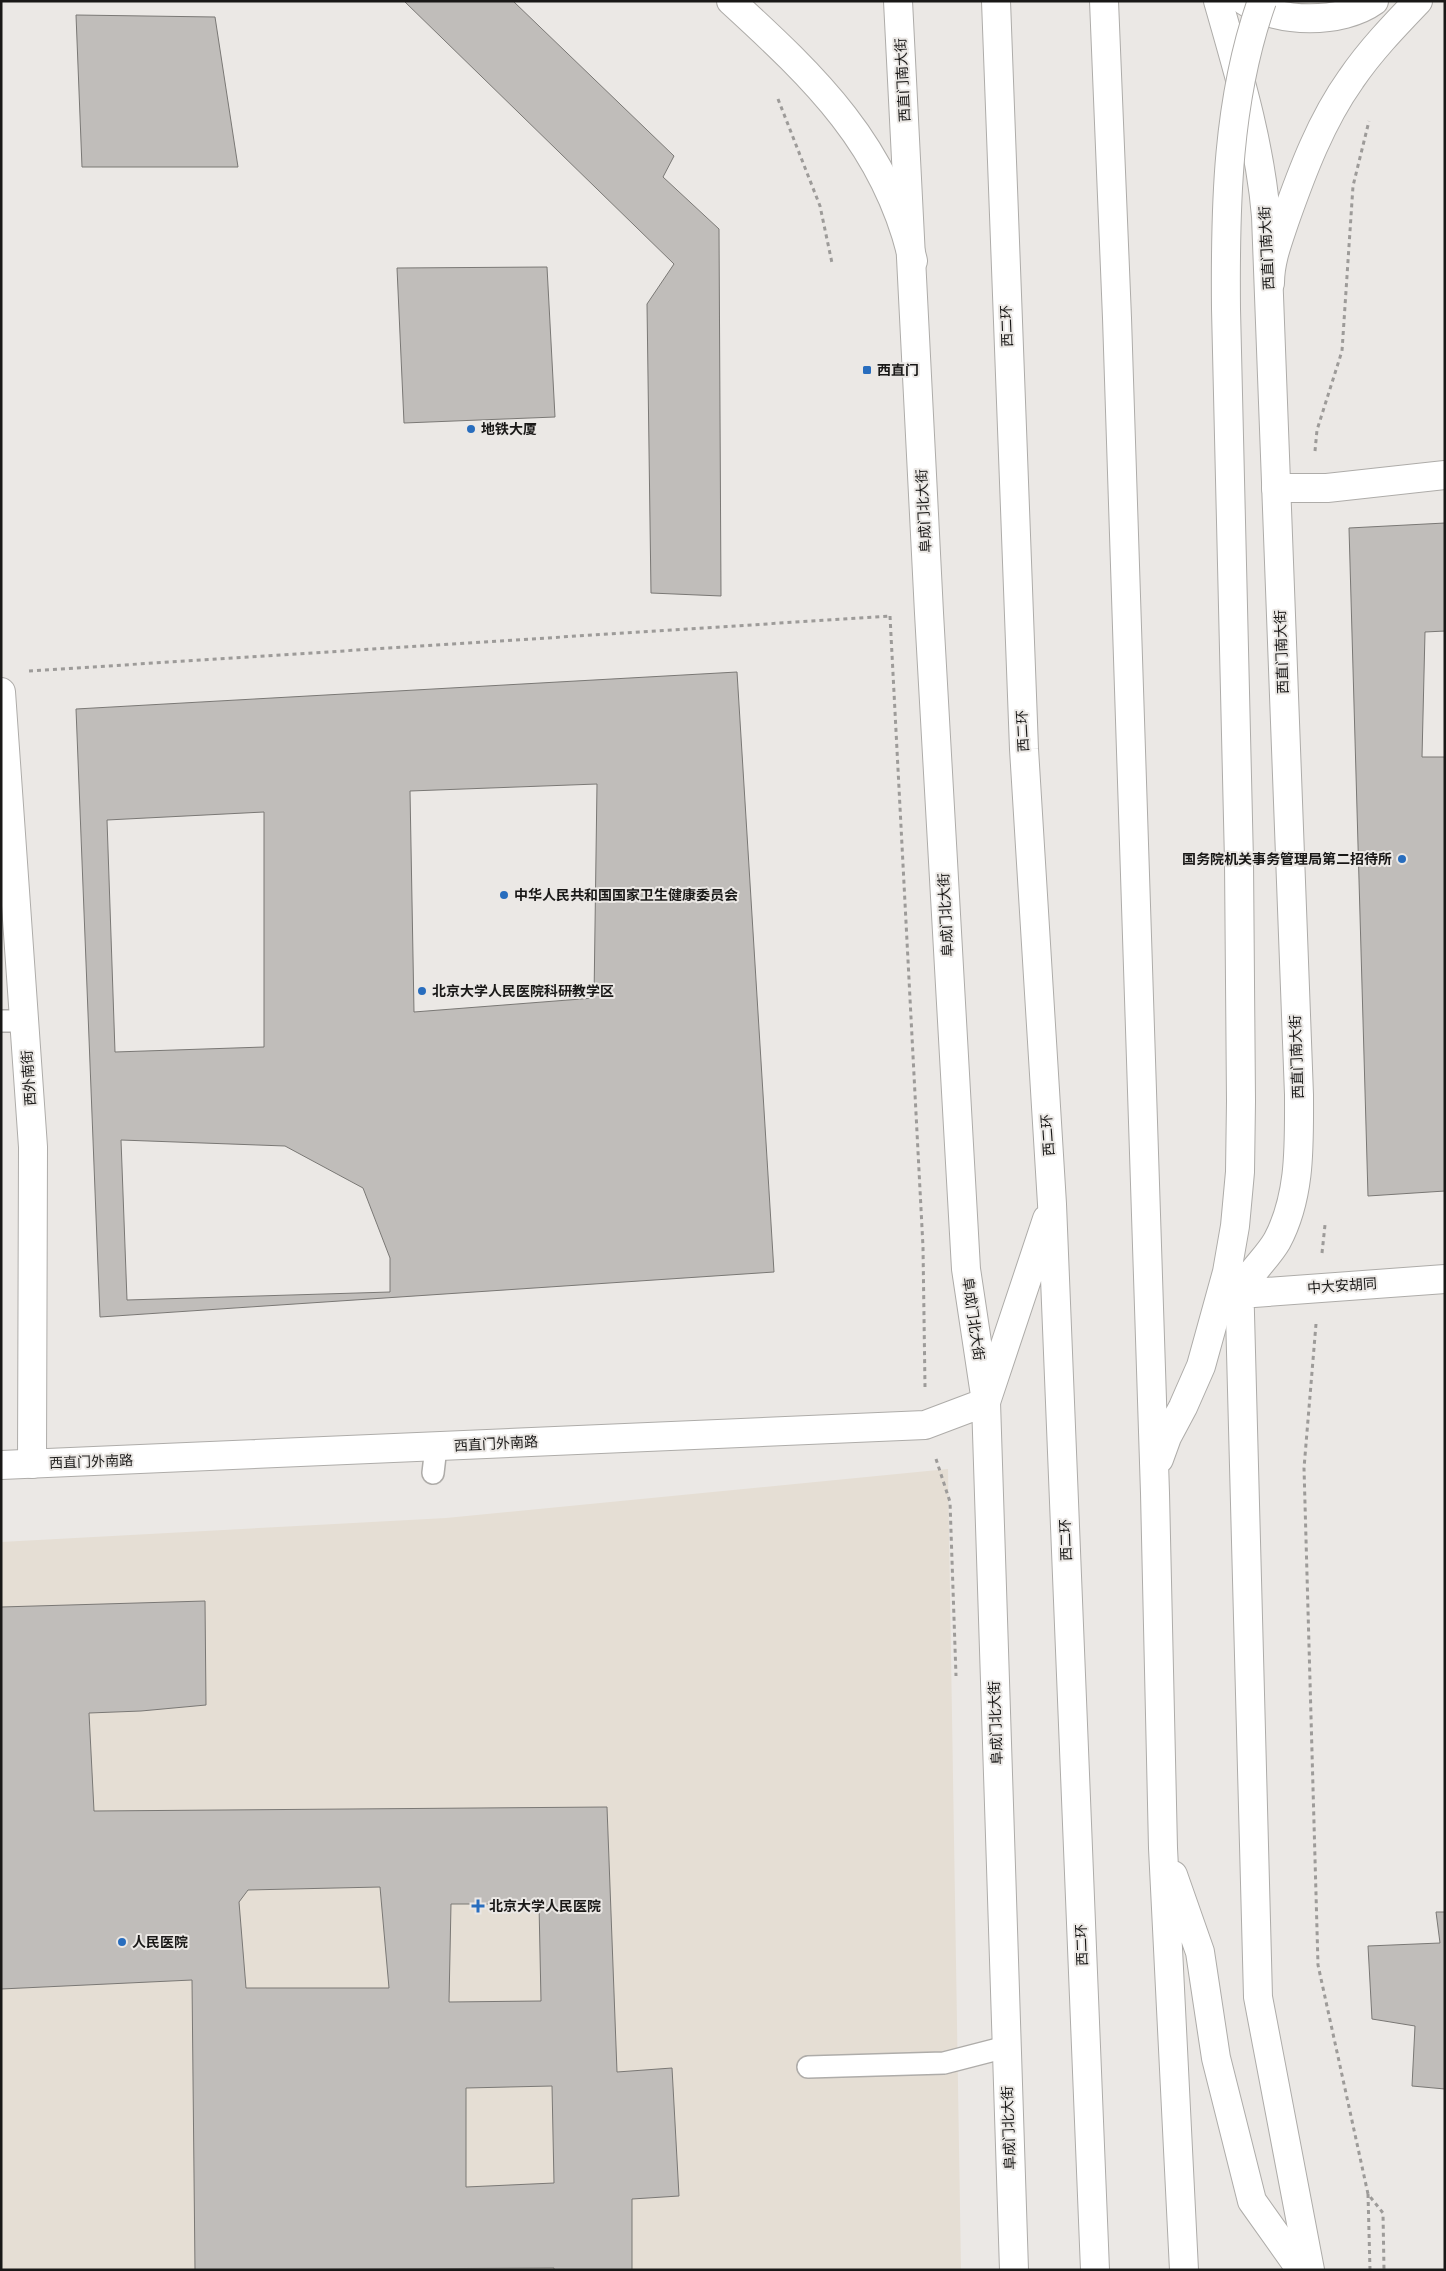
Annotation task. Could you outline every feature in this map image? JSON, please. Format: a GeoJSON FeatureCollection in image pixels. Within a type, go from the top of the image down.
{"type":"FeatureCollection","features":[{"type":"Feature","properties":{"kind":"main road"},"geometry":{"type":"LineString","coordinates":[[731,1],[803,69],[842,112],[857,132],[876,165],[898,214],[912,261]]}},
{"type":"Feature","properties":{"kind":"main road","name":"西直门南大街"},"geometry":{"type":"LineString","coordinates":[[898,1],[916,369]]}},
{"type":"Feature","properties":{"kind":"main road","name":"西二环"},"geometry":{"type":"LineString","coordinates":[[996,1],[1024,749],[1052,1204],[1095,2270]]}},
{"type":"Feature","properties":{"kind":"main road"},"geometry":{"type":"LineString","coordinates":[[1104,1],[1118,318],[1155,1493],[1163,1848],[1184,2270]]}},
{"type":"Feature","properties":{"kind":"main road","name":"西直门南大街"},"geometry":{"type":"LineString","coordinates":[[1218,1],[1257,154],[1265,203],[1270,283],[1299,1096],[1298,1167],[1294,1195],[1280,1234],[1268,1256],[1245,1282],[1240,1294]]}},
{"type":"Feature","properties":{"kind":"main road"},"geometry":{"type":"LineString","coordinates":[[1245,1],[1263,10],[1280,14],[1325,18],[1354,12],[1374,1]]}},
{"type":"Feature","properties":{"kind":"main road"},"geometry":{"type":"LineString","coordinates":[[1262,1],[1248,42],[1241,76],[1231,145],[1226,223],[1226,318],[1239,862],[1241,1101],[1238,1200],[1258,1997],[1310,2270]]}},
{"type":"Feature","properties":{"kind":"main road"},"geometry":{"type":"LineString","coordinates":[[1270,283],[1273,257],[1289,208],[1333,109],[1364,61],[1418,1]]}},
{"type":"Feature","properties":{"kind":"main road","name":"阜成门北大街"},"geometry":{"type":"LineString","coordinates":[[916,369],[966,1270],[986,1402],[1014,2270]]}},
{"type":"Feature","properties":{"kind":"main road"},"geometry":{"type":"LineString","coordinates":[[1276,488],[1327,488],[1445,475]]}},
{"type":"Feature","properties":{"kind":"main road","name":"西外南街"},"geometry":{"type":"LineString","coordinates":[[1,692],[13,1021],[34,1147],[32,1464]]}},
{"type":"Feature","properties":{"kind":"main road"},"geometry":{"type":"LineString","coordinates":[[1155,1493],[1160,1455],[1195,1380],[1227,1272],[1238,1200]]}},
{"type":"Feature","properties":{"kind":"main road"},"geometry":{"type":"LineString","coordinates":[[986,1402],[1052,1204]]}},
{"type":"Feature","properties":{"kind":"main road","name":"中大安胡同"},"geometry":{"type":"LineString","coordinates":[[1240,1294],[1445,1278]]}},
{"type":"Feature","properties":{"kind":"main road"},"geometry":{"type":"LineString","coordinates":[[1210,1329],[1225,1303],[1232,1296],[1240,1294]]}},
{"type":"Feature","properties":{"kind":"main road","name":"西直门外南路"},"geometry":{"type":"LineString","coordinates":[[1,1465],[435,1460],[925,1425],[986,1402]]}},
{"type":"Feature","properties":{"kind":"main road"},"geometry":{"type":"LineString","coordinates":[[1163,1848],[1200,1952],[1216,2058],[1252,2201],[1301,2270]]}},
{"type":"Feature","properties":{"kind":"lane"},"geometry":{"type":"LineString","coordinates":[[808,2067],[944,2063],[1006,2047]]}},
{"type":"Feature","properties":{"kind":"path"},"geometry":{"type":"LineString","coordinates":[[776,92],[820,206],[832,264]]}},
{"type":"Feature","properties":{"kind":"path"},"geometry":{"type":"LineString","coordinates":[[21,671],[929,613]]}},
{"type":"Feature","properties":{"kind":"path"},"geometry":{"type":"LineString","coordinates":[[1368,2194],[1370,2270]]}},
{"type":"Feature","properties":{"kind":"shaded area","name":"北京大学人民医院"},"geometry":{"type":"Polygon","coordinates":[[[948,1469],[961,2270],[1,2270],[1,1542],[446,1518],[948,1469]]]}},
{"type":"Feature","properties":{"kind":"building"},"geometry":{"type":"Polygon","coordinates":[[[404,1],[513,1],[674,156],[663,177],[719,229],[721,596],[651,593],[647,304],[674,264],[404,1]]]}},
{"type":"Feature","properties":{"kind":"building"},"geometry":{"type":"Polygon","coordinates":[[[76,15],[215,17],[238,167],[82,167],[76,15]]]}},
{"type":"Feature","properties":{"kind":"building"},"geometry":{"type":"Polygon","coordinates":[[[547,267],[555,417],[404,423],[397,268],[547,267]]]}},
{"type":"Feature","properties":{"kind":"building","name":"国务院机关事务管理局第二招待所"},"geometry":{"type":"Polygon","coordinates":[[[1445,523],[1445,1191],[1368,1196],[1349,528],[1445,523]]]}},
{"type":"Feature","properties":{"kind":"building"},"geometry":{"type":"Polygon","coordinates":[[[1445,631],[1445,757],[1422,757],[1425,632],[1445,631]]]}},
{"type":"Feature","properties":{"kind":"building","name":"北京大学人民医院科研教学区"},"geometry":{"type":"Polygon","coordinates":[[[737,672],[774,1272],[100,1317],[76,709],[737,672]]]}},
{"type":"Feature","properties":{"kind":"building","name":"中华人民共和国国家卫生健康委员会"},"geometry":{"type":"Polygon","coordinates":[[[597,784],[594,998],[414,1012],[410,791],[597,784]]]}},
{"type":"Feature","properties":{"kind":"building"},"geometry":{"type":"Polygon","coordinates":[[[264,812],[264,1047],[115,1052],[107,820],[264,812]]]}},
{"type":"Feature","properties":{"kind":"building"},"geometry":{"type":"Polygon","coordinates":[[[121,1140],[285,1146],[363,1188],[390,1258],[390,1292],[127,1300],[121,1140]]]}},
{"type":"Feature","properties":{"kind":"building","name":"人民医院"},"geometry":{"type":"Polygon","coordinates":[[[205,1601],[206,1705],[141,1711],[89,1713],[94,1811],[607,1807],[617,2072],[672,2068],[679,2196],[632,2199],[632,2270],[554,2270],[554,2268],[195,2270],[192,1980],[1,1989],[1,1607],[205,1601]],[[380,1887],[248,1890],[239,1902],[246,1988],[389,1988],[380,1887]],[[451,1904],[449,2002],[541,2001],[539,1904],[451,1904]],[[552,2086],[466,2088],[466,2187],[554,2183],[552,2086]]]}},
{"type":"Feature","properties":{"kind":"building"},"geometry":{"type":"Polygon","coordinates":[[[1436,1912],[1445,1912],[1445,2089],[1412,2086],[1415,2026],[1372,2019],[1368,1946],[1440,1943],[1436,1912]]]}},
{"type":"Feature","properties":{"kind":"place","name":"西直门"},"geometry":{"type":"Point","coordinates":[867,370]}},
{"type":"Feature","properties":{"kind":"place","name":"地铁大厦"},"geometry":{"type":"Point","coordinates":[471,429]}},
{"type":"Feature","properties":{"kind":"place","name":"国务院机关事务管理局第二招待所"},"geometry":{"type":"Point","coordinates":[1402,859]}},
{"type":"Feature","properties":{"kind":"place","name":"中华人民共和国国家卫生健康委员会"},"geometry":{"type":"Point","coordinates":[504,895]}},
{"type":"Feature","properties":{"kind":"place","name":"北京大学人民医院科研教学区"},"geometry":{"type":"Point","coordinates":[422,991]}},
{"type":"Feature","properties":{"kind":"place","name":"北京大学人民医院"},"geometry":{"type":"Point","coordinates":[478,1906]}},
{"type":"Feature","properties":{"kind":"place","name":"人民医院"},"geometry":{"type":"Point","coordinates":[122,1942]}}]}
